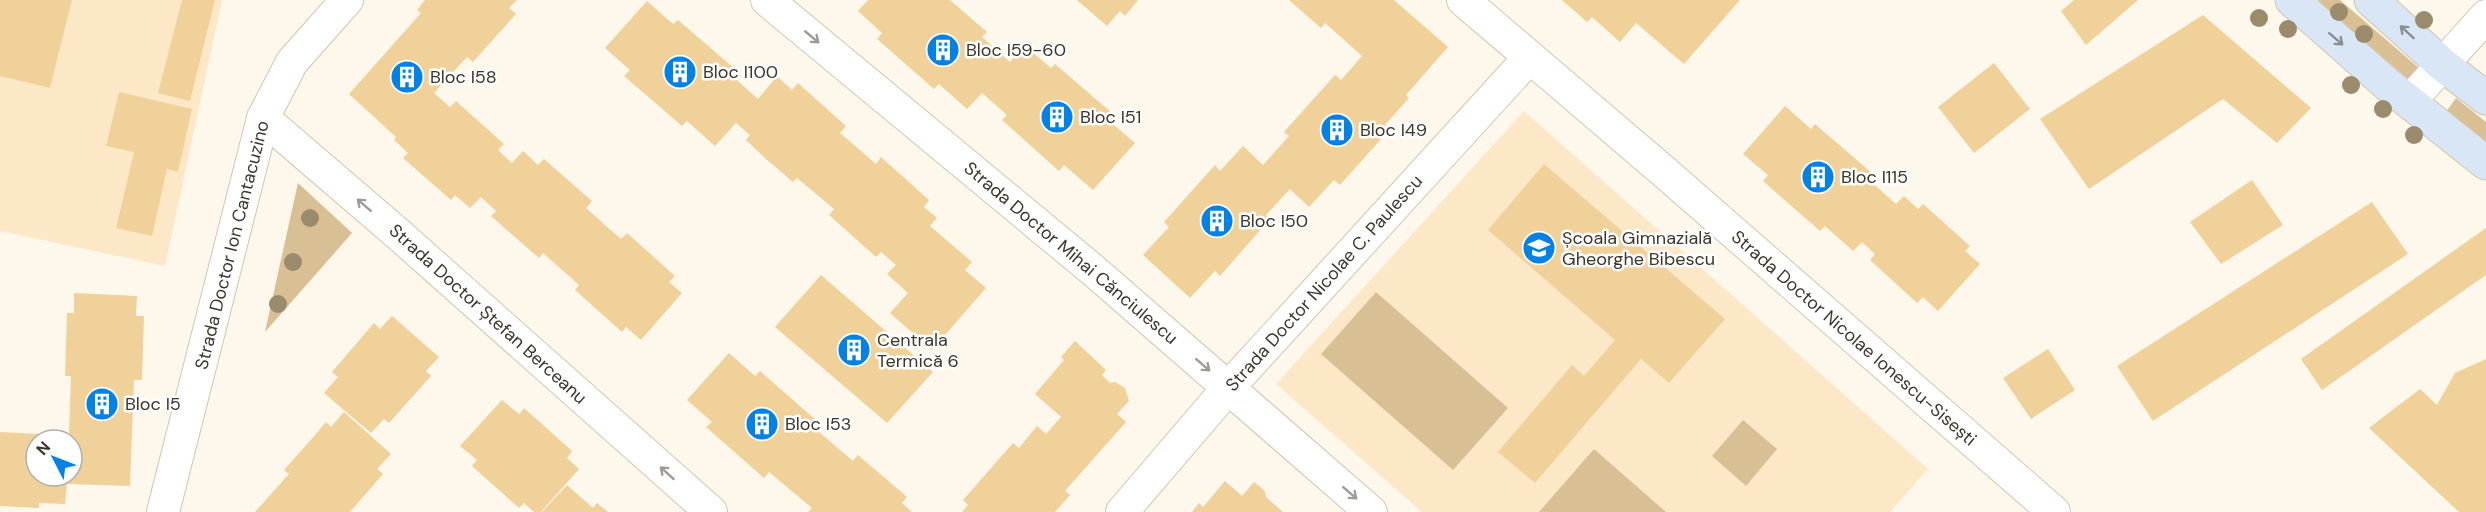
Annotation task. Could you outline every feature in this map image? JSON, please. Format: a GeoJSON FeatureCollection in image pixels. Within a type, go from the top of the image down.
{"type":"FeatureCollection","features":[{"type":"Feature","properties":{"kind":"main road"},"geometry":{"type":"LineString","coordinates":[[2292,0],[2409,102],[2486,163]]}},
{"type":"Feature","properties":{"kind":"main road"},"geometry":{"type":"LineString","coordinates":[[2371,0],[2443,65],[2486,98]]}},
{"type":"Feature","properties":{"kind":"street","name":"Strada Doctor Ion Cantacuzino"},"geometry":{"type":"LineString","coordinates":[[163,512],[263,118],[292,62],[347,0]]}},
{"type":"Feature","properties":{"kind":"street","name":"Strada Doctor Mihai Cănciulescu"},"geometry":{"type":"LineString","coordinates":[[767,0],[1094,271],[1371,512]]}},
{"type":"Feature","properties":{"kind":"street","name":"Strada Doctor Nicolae Ionescu-Sisești"},"geometry":{"type":"LineString","coordinates":[[1463,0],[2054,512]]}},
{"type":"Feature","properties":{"kind":"street"},"geometry":{"type":"LineString","coordinates":[[2409,102],[2486,15]]}},
{"type":"Feature","properties":{"kind":"street","name":"Strada Doctor Nicolae C. Paulescu"},"geometry":{"type":"LineString","coordinates":[[1122,512],[1229,387],[1530,57]]}},
{"type":"Feature","properties":{"kind":"street","name":"Strada Doctor Ștefan Berceanu"},"geometry":{"type":"LineString","coordinates":[[263,118],[397,233],[711,512]]}},
{"type":"Feature","properties":{"kind":"shaded area"},"geometry":{"type":"Polygon","coordinates":[[[0,0],[222,0],[165,266],[0,231],[0,0]]]}},
{"type":"Feature","properties":{"kind":"shaded area"},"geometry":{"type":"Polygon","coordinates":[[[2316,0],[2340,0],[2419,68],[2408,79],[2316,0]]]}},
{"type":"Feature","properties":{"kind":"shaded area"},"geometry":{"type":"Polygon","coordinates":[[[2456,98],[2486,122],[2486,143],[2446,112],[2456,98]]]}},
{"type":"Feature","properties":{"kind":"shaded area","name":"Școala Gimnazială Gheorghe Bibescu"},"geometry":{"type":"Polygon","coordinates":[[[1524,111],[1928,469],[1890,512],[1422,512],[1276,384],[1524,111]]]}},
{"type":"Feature","properties":{"kind":"shaded area"},"geometry":{"type":"Polygon","coordinates":[[[298,183],[352,233],[265,332],[298,183]]]}},
{"type":"Feature","properties":{"kind":"shaded area"},"geometry":{"type":"Polygon","coordinates":[[[1376,292],[1508,408],[1453,470],[1321,354],[1376,292]]]}},
{"type":"Feature","properties":{"kind":"shaded area"},"geometry":{"type":"Polygon","coordinates":[[[1743,420],[1777,449],[1746,486],[1712,456],[1743,420]]]}},
{"type":"Feature","properties":{"kind":"shaded area"},"geometry":{"type":"Polygon","coordinates":[[[1594,449],[1666,512],[1539,512],[1594,449]]]}},
{"type":"Feature","properties":{"kind":"building"},"geometry":{"type":"Polygon","coordinates":[[[0,0],[72,0],[50,88],[0,76],[0,0]]]}},
{"type":"Feature","properties":{"kind":"building"},"geometry":{"type":"Polygon","coordinates":[[[182,0],[215,0],[190,101],[158,93],[182,0]]]}},
{"type":"Feature","properties":{"kind":"building"},"geometry":{"type":"Polygon","coordinates":[[[425,0],[517,0],[509,8],[516,14],[473,62],[467,57],[434,93],[450,107],[456,101],[504,144],[498,150],[512,163],[523,151],[538,165],[544,159],[592,201],[586,208],[621,239],[627,233],[675,276],[669,282],[682,293],[641,340],[626,327],[622,332],[575,290],[579,285],[543,253],[539,258],[491,216],[496,211],[481,197],[470,208],[455,195],[451,200],[403,158],[408,153],[394,140],[396,137],[349,94],[421,13],[417,10],[425,0]]]}},
{"type":"Feature","properties":{"kind":"building"},"geometry":{"type":"Polygon","coordinates":[[[868,0],[950,0],[987,32],[982,37],[1010,62],[1024,45],[1051,68],[1055,64],[1112,113],[1107,119],[1135,143],[1093,190],[1064,165],[1059,171],[1002,120],[1007,115],[982,93],[967,109],[939,84],[934,89],[877,39],[882,33],[858,11],[868,0]]]}},
{"type":"Feature","properties":{"kind":"building"},"geometry":{"type":"Polygon","coordinates":[[[1077,0],[1138,0],[1125,16],[1120,11],[1107,26],[1077,0]]]}},
{"type":"Feature","properties":{"kind":"building"},"geometry":{"type":"Polygon","coordinates":[[[1289,0],[1394,0],[1448,47],[1406,95],[1409,98],[1385,125],[1390,129],[1340,185],[1334,180],[1309,207],[1290,189],[1266,215],[1270,219],[1220,276],[1215,271],[1190,298],[1143,255],[1169,227],[1164,222],[1215,165],[1220,171],[1243,146],[1263,165],[1289,136],[1284,132],[1335,75],[1341,80],[1362,56],[1325,23],[1321,28],[1289,0]]]}},
{"type":"Feature","properties":{"kind":"building"},"geometry":{"type":"Polygon","coordinates":[[[1562,0],[1740,0],[1684,64],[1636,23],[1620,42],[1592,17],[1587,22],[1562,0]]]}},
{"type":"Feature","properties":{"kind":"building"},"geometry":{"type":"Polygon","coordinates":[[[2074,0],[2138,0],[2086,45],[2061,11],[2074,0]]]}},
{"type":"Feature","properties":{"kind":"building"},"geometry":{"type":"Polygon","coordinates":[[[647,1],[673,24],[678,20],[735,69],[730,74],[758,99],[777,76],[792,90],[798,83],[846,126],[840,133],[876,164],[881,157],[929,200],[924,207],[937,218],[930,226],[972,262],[965,270],[986,288],[932,350],[890,313],[908,293],[887,274],[896,265],[881,252],[876,257],[829,215],[834,209],[797,178],[793,182],[765,158],[746,140],[750,135],[736,123],[715,146],[687,121],[682,126],[624,76],[630,70],[605,48],[647,1]]]}},
{"type":"Feature","properties":{"kind":"building"},"geometry":{"type":"Polygon","coordinates":[[[2203,15],[2311,108],[2277,143],[2223,99],[2089,189],[2040,119],[2203,15]]]}},
{"type":"Feature","properties":{"kind":"building"},"geometry":{"type":"Polygon","coordinates":[[[1994,63],[2030,109],[1974,153],[1938,107],[1994,63]]]}},
{"type":"Feature","properties":{"kind":"building"},"geometry":{"type":"Polygon","coordinates":[[[119,92],[192,109],[178,172],[167,169],[152,236],[116,228],[134,152],[106,146],[119,92]]]}},
{"type":"Feature","properties":{"kind":"building"},"geometry":{"type":"Polygon","coordinates":[[[1785,106],[1811,129],[1815,124],[1873,174],[1868,179],[1896,204],[1904,196],[1918,209],[1923,204],[1970,246],[1965,251],[1980,264],[1938,311],[1923,297],[1917,303],[1870,260],[1875,254],[1862,242],[1853,251],[1825,226],[1820,231],[1763,181],[1768,175],[1743,154],[1785,106]]]}},
{"type":"Feature","properties":{"kind":"building"},"geometry":{"type":"Polygon","coordinates":[[[1544,164],[1725,319],[1669,383],[1641,359],[1535,483],[1498,452],[1572,365],[1584,376],[1615,340],[1488,230],[1544,164]]]}},
{"type":"Feature","properties":{"kind":"building"},"geometry":{"type":"Polygon","coordinates":[[[2252,180],[2283,225],[2221,264],[2190,222],[2252,180]]]}},
{"type":"Feature","properties":{"kind":"building"},"geometry":{"type":"Polygon","coordinates":[[[2372,202],[2408,254],[2153,421],[2117,366],[2372,202]]]}},
{"type":"Feature","properties":{"kind":"building"},"geometry":{"type":"Polygon","coordinates":[[[2486,228],[2486,275],[2322,390],[2301,359],[2486,228]]]}},
{"type":"Feature","properties":{"kind":"building","name":"Centrala Termică 6"},"geometry":{"type":"Polygon","coordinates":[[[821,275],[933,372],[887,423],[775,327],[821,275]]]}},
{"type":"Feature","properties":{"kind":"building","name":"Bloc I5"},"geometry":{"type":"Polygon","coordinates":[[[74,293],[137,296],[136,316],[144,316],[142,380],[134,380],[130,486],[84,485],[84,428],[69,428],[71,376],[65,376],[67,313],[74,313],[74,293]]]}},
{"type":"Feature","properties":{"kind":"building"},"geometry":{"type":"Polygon","coordinates":[[[392,316],[439,357],[426,371],[431,376],[389,423],[384,419],[371,433],[324,393],[338,377],[332,372],[374,323],[380,329],[392,316]]]}},
{"type":"Feature","properties":{"kind":"building"},"geometry":{"type":"Polygon","coordinates":[[[1075,341],[1106,370],[1102,375],[1110,383],[1115,382],[1125,388],[1129,401],[1117,414],[1126,422],[1065,491],[1070,495],[1055,512],[962,512],[968,505],[963,500],[1013,443],[1019,448],[1037,426],[1046,434],[1061,417],[1035,394],[1064,360],[1061,357],[1075,341]]]}},
{"type":"Feature","properties":{"kind":"building"},"geometry":{"type":"Polygon","coordinates":[[[2048,349],[2075,390],[2031,419],[2003,378],[2048,349]]]}},
{"type":"Feature","properties":{"kind":"building","name":"Bloc I53"},"geometry":{"type":"Polygon","coordinates":[[[729,353],[755,376],[760,371],[817,421],[812,426],[853,461],[858,455],[907,497],[902,503],[912,512],[808,512],[812,508],[769,472],[764,478],[706,427],[712,422],[687,400],[729,353]]]}},
{"type":"Feature","properties":{"kind":"building"},"geometry":{"type":"Polygon","coordinates":[[[2486,359],[2486,512],[2459,512],[2369,428],[2420,389],[2437,405],[2455,373],[2486,359]]]}},
{"type":"Feature","properties":{"kind":"building"},"geometry":{"type":"Polygon","coordinates":[[[502,400],[519,414],[524,408],[572,451],[567,458],[579,469],[541,512],[534,512],[524,503],[519,508],[472,466],[477,460],[460,446],[502,400]]]}},
{"type":"Feature","properties":{"kind":"building"},"geometry":{"type":"Polygon","coordinates":[[[344,412],[391,454],[377,469],[383,474],[350,512],[255,512],[289,474],[284,470],[326,422],[331,427],[344,412]]]}},
{"type":"Feature","properties":{"kind":"building","name":"Bloc I5"},"geometry":{"type":"Polygon","coordinates":[[[0,432],[24,433],[24,488],[67,488],[65,504],[39,503],[39,508],[0,506],[0,432]]]}},
{"type":"Feature","properties":{"kind":"building"},"geometry":{"type":"Polygon","coordinates":[[[1225,481],[1242,496],[1254,482],[1283,512],[1192,512],[1199,503],[1203,507],[1225,481]]]}},
{"type":"Feature","properties":{"kind":"building"},"geometry":{"type":"Polygon","coordinates":[[[567,485],[593,508],[597,503],[608,512],[542,512],[567,485]]]}},
{"type":"Feature","properties":{"kind":"place","name":"Bloc I59-60"},"geometry":{"type":"Point","coordinates":[943,50]}},
{"type":"Feature","properties":{"kind":"place","name":"Bloc I100"},"geometry":{"type":"Point","coordinates":[680,72]}},
{"type":"Feature","properties":{"kind":"place","name":"Bloc I58"},"geometry":{"type":"Point","coordinates":[407,77]}},
{"type":"Feature","properties":{"kind":"place","name":"Bloc I51"},"geometry":{"type":"Point","coordinates":[1057,117]}},
{"type":"Feature","properties":{"kind":"place","name":"Bloc I49"},"geometry":{"type":"Point","coordinates":[1337,130]}},
{"type":"Feature","properties":{"kind":"place","name":"Bloc I115"},"geometry":{"type":"Point","coordinates":[1818,177]}},
{"type":"Feature","properties":{"kind":"place","name":"Bloc I50"},"geometry":{"type":"Point","coordinates":[1217,221]}},
{"type":"Feature","properties":{"kind":"place","name":"Școala Gimnazială Gheorghe Bibescu"},"geometry":{"type":"Point","coordinates":[1539,248]}},
{"type":"Feature","properties":{"kind":"place","name":"Centrala Termică 6"},"geometry":{"type":"Point","coordinates":[854,350]}},
{"type":"Feature","properties":{"kind":"place","name":"Bloc I5"},"geometry":{"type":"Point","coordinates":[102,404]}},
{"type":"Feature","properties":{"kind":"place","name":"Bloc I53"},"geometry":{"type":"Point","coordinates":[762,424]}}]}
